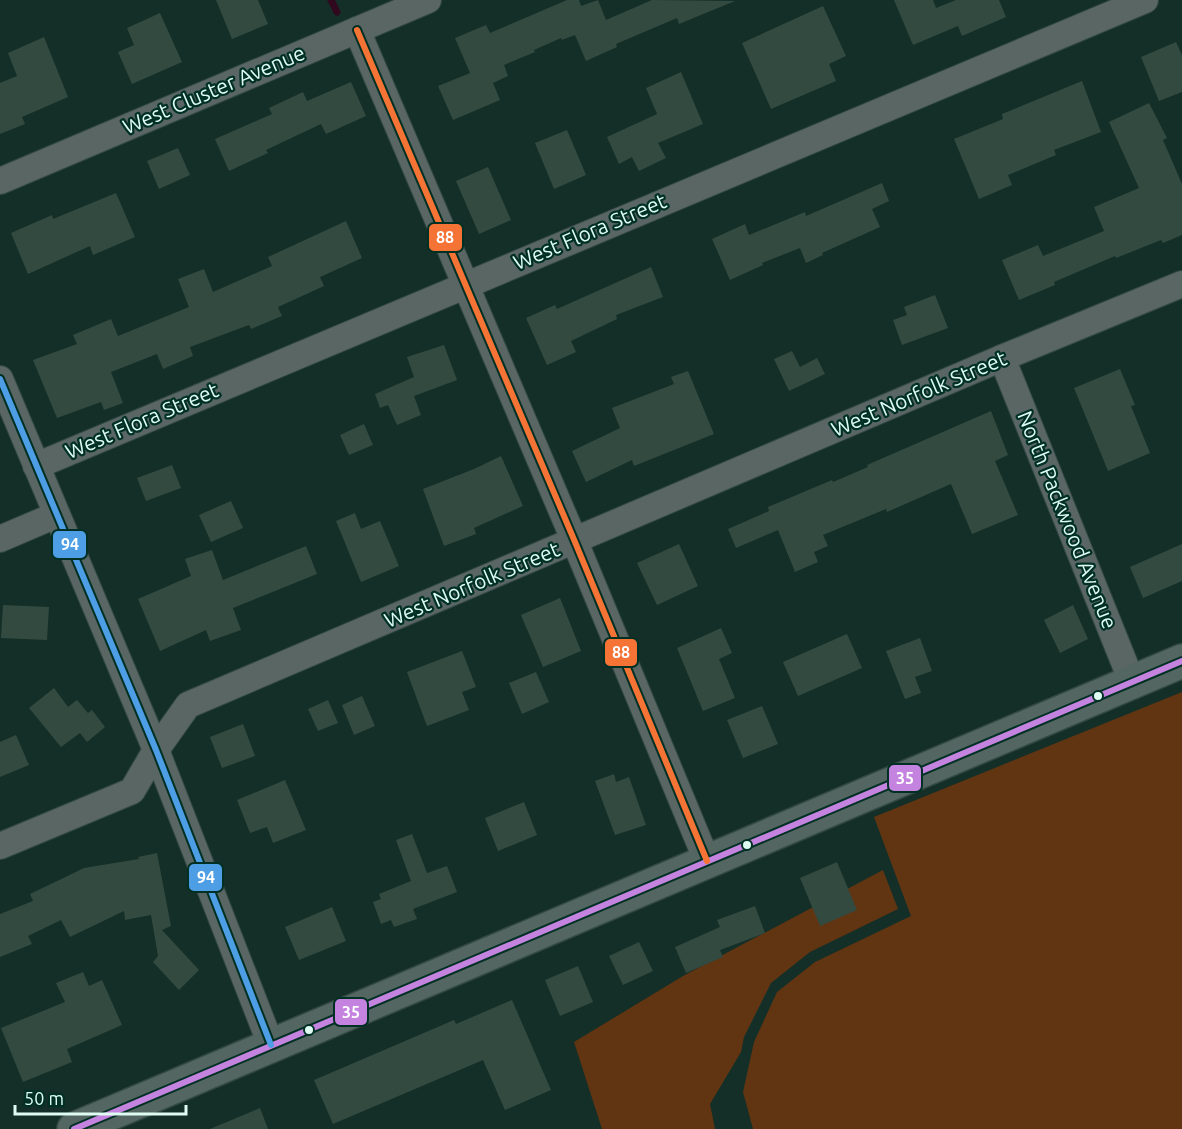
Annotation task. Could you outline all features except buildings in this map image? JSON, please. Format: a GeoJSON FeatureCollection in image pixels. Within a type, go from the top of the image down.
{"type":"FeatureCollection","features":[{"type":"Feature","properties":{"kind":"main road"},"geometry":{"type":"LineString","coordinates":[[74,1129],[1182,661]]}},
{"type":"Feature","properties":{"kind":"street","name":"West Cluster Avenue"},"geometry":{"type":"LineString","coordinates":[[0,181],[428,0]]}},
{"type":"Feature","properties":{"kind":"street","name":"West Flora Street"},"geometry":{"type":"LineString","coordinates":[[36,466],[1145,0]]}},
{"type":"Feature","properties":{"kind":"street"},"geometry":{"type":"LineString","coordinates":[[357,30],[575,542],[707,861]]}},
{"type":"Feature","properties":{"kind":"street","name":"West Norfolk Street"},"geometry":{"type":"LineString","coordinates":[[0,846],[132,792],[156,750],[189,705],[1002,358],[1182,284]]}},
{"type":"Feature","properties":{"kind":"street","name":"North Packwood Avenue"},"geometry":{"type":"LineString","coordinates":[[1002,358],[1132,682]]}},
{"type":"Feature","properties":{"kind":"street"},"geometry":{"type":"LineString","coordinates":[[0,379],[156,750],[271,1045]]}},
{"type":"Feature","properties":{"kind":"street"},"geometry":{"type":"LineString","coordinates":[[0,539],[56,515]]}},
{"type":"Feature","properties":{"kind":"shaded area"},"geometry":{"type":"Polygon","coordinates":[[[1182,692],[1182,1129],[753,1129],[743,1092],[754,1042],[777,992],[815,962],[911,916],[874,817],[1182,692]]]}},
{"type":"Feature","properties":{"kind":"shaded area"},"geometry":{"type":"Polygon","coordinates":[[[883,870],[898,909],[810,952],[771,983],[744,1037],[741,1052],[710,1104],[715,1129],[602,1129],[574,1042],[683,976],[883,870]]]}},
{"type":"Feature","properties":{"kind":"waterway"},"geometry":{"type":"LineString","coordinates":[[331,0],[337,12]]}},
{"type":"Feature","properties":{"kind":"transit line","name":"88"},"geometry":{"type":"LineString","coordinates":[[357,30],[575,542],[707,861]]}},
{"type":"Feature","properties":{"kind":"transit line","name":"94"},"geometry":{"type":"LineString","coordinates":[[0,379],[156,750],[271,1045]]}},
{"type":"Feature","properties":{"kind":"transit line","name":"35"},"geometry":{"type":"LineString","coordinates":[[74,1129],[1182,661]]}}]}
